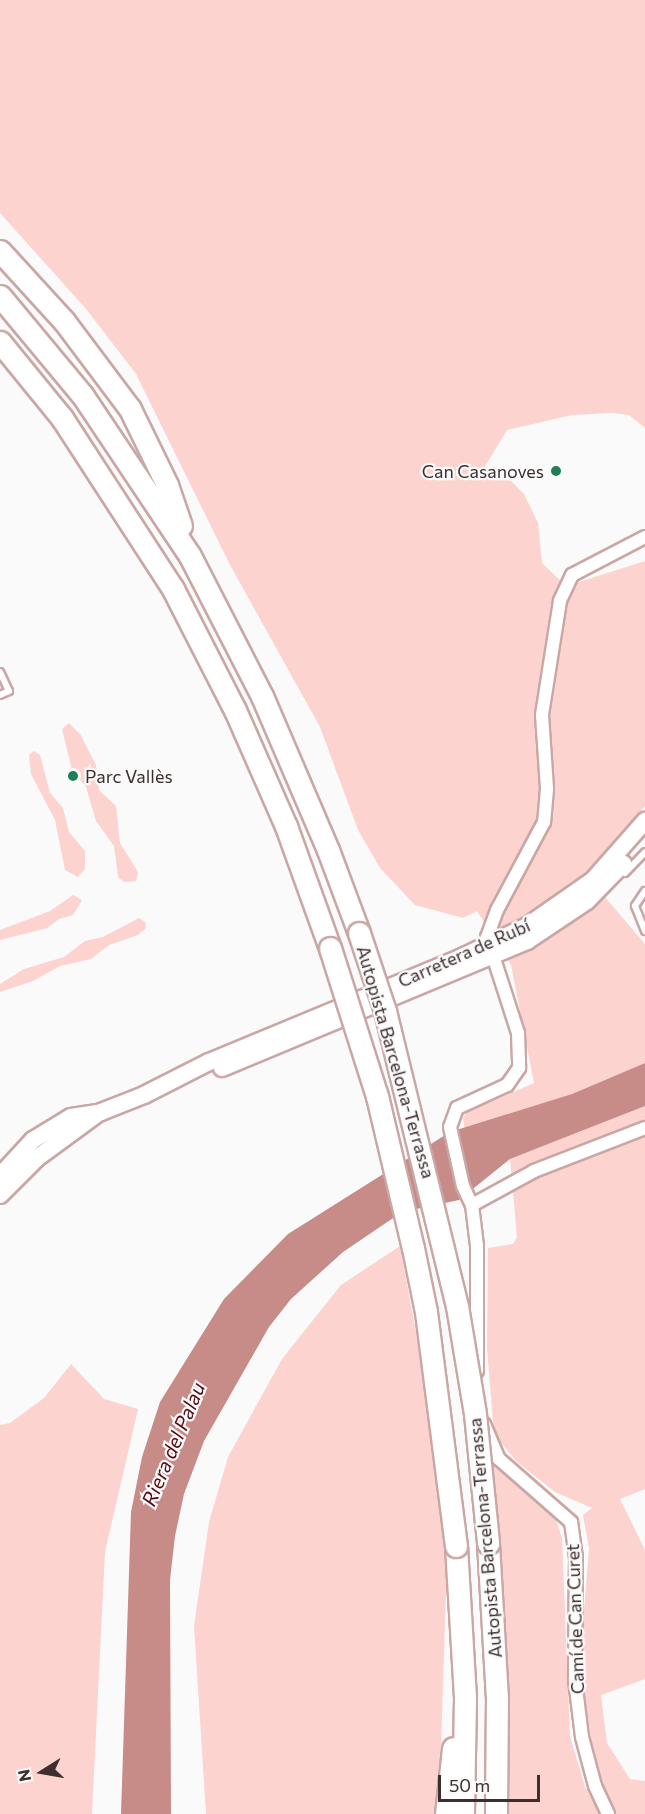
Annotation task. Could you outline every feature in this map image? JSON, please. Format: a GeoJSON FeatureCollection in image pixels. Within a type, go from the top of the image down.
{"type":"FeatureCollection","features":[{"type":"Feature","properties":{"kind":"highway"},"geometry":{"type":"LineString","coordinates":[[0,238],[46,286],[64,321]]}},
{"type":"Feature","properties":{"kind":"highway"},"geometry":{"type":"LineString","coordinates":[[0,251],[64,321],[130,409],[167,485],[190,556]]}},
{"type":"Feature","properties":{"kind":"highway","name":"Autopista Barcelona-Terrassa"},"geometry":{"type":"LineString","coordinates":[[0,296],[83,396],[190,556],[262,696],[328,849],[359,933],[393,1043],[457,1306],[475,1414],[488,1543],[497,1697],[496,1814]]}},
{"type":"Feature","properties":{"kind":"highway","name":"Autopista Barcelona-Terrassa"},"geometry":{"type":"LineString","coordinates":[[0,342],[62,418],[173,589],[254,752],[286,826],[330,948],[377,1096],[413,1248],[433,1358],[456,1546],[465,1698],[464,1814]]}},
{"type":"Feature","properties":{"kind":"highway"},"geometry":{"type":"LineString","coordinates":[[446,1814],[461,1610]]}},
{"type":"Feature","properties":{"kind":"main road","name":"Carretera de Rubí"},"geometry":{"type":"LineString","coordinates":[[190,1075],[212,1072],[502,945],[532,928],[542,916],[592,880],[645,821]]}},
{"type":"Feature","properties":{"kind":"main road","name":"Carretera de Rubí"},"geometry":{"type":"LineString","coordinates":[[0,1176],[16,1154],[71,1117],[100,1112],[190,1075],[209,1062],[406,980],[527,941],[587,901],[645,839]]}},
{"type":"Feature","properties":{"kind":"main road","name":"Carretera de Rubí"},"geometry":{"type":"LineString","coordinates":[[0,1195],[37,1158],[100,1112]]}},
{"type":"Feature","properties":{"kind":"main road"},"geometry":{"type":"LineString","coordinates":[[0,1164],[16,1154]]}},
{"type":"Feature","properties":{"kind":"street"},"geometry":{"type":"LineString","coordinates":[[491,951],[489,925],[536,839],[548,806],[542,715],[554,631],[567,582],[602,556],[645,537]]}},
{"type":"Feature","properties":{"kind":"street","name":"Camí de Can Curet"},"geometry":{"type":"LineString","coordinates":[[491,951],[514,1019],[521,1059],[514,1078],[507,1085],[465,1101],[451,1115],[451,1140],[472,1205],[477,1246],[476,1346],[481,1413],[499,1459],[571,1522],[576,1557],[575,1680],[582,1737],[595,1786],[608,1814]]}},
{"type":"Feature","properties":{"kind":"street"},"geometry":{"type":"LineString","coordinates":[[472,1205],[534,1171],[645,1128]]}},
{"type":"Feature","properties":{"kind":"lane"},"geometry":{"type":"LineString","coordinates":[[0,672],[9,691],[0,695]]}},
{"type":"Feature","properties":{"kind":"lane"},"geometry":{"type":"LineString","coordinates":[[587,901],[607,891],[645,852]]}},
{"type":"Feature","properties":{"kind":"lane"},"geometry":{"type":"LineString","coordinates":[[645,891],[635,906],[645,931]]}},
{"type":"Feature","properties":{"kind":"shaded area"},"geometry":{"type":"Polygon","coordinates":[[[0,0],[645,0],[645,428],[629,415],[612,413],[572,415],[507,430],[479,476],[511,481],[524,494],[538,523],[542,563],[566,586],[645,561],[645,806],[587,876],[645,944],[645,1063],[572,1094],[465,1131],[463,1118],[467,1112],[534,1083],[511,965],[477,911],[463,918],[415,905],[380,868],[358,830],[320,727],[230,565],[136,374],[87,310],[0,213],[0,0]]]}},
{"type":"Feature","properties":{"kind":"shaded area"},"geometry":{"type":"Polygon","coordinates":[[[69,723],[80,734],[96,765],[99,790],[116,806],[120,843],[138,872],[136,881],[124,882],[118,877],[114,846],[96,821],[86,787],[72,770],[62,729],[69,723]]]}},
{"type":"Feature","properties":{"kind":"shaded area"},"geometry":{"type":"Polygon","coordinates":[[[34,751],[40,755],[50,793],[63,808],[69,832],[85,851],[85,869],[78,877],[65,870],[55,820],[31,774],[29,755],[34,751]]]}},
{"type":"Feature","properties":{"kind":"shaded area"},"geometry":{"type":"Polygon","coordinates":[[[73,895],[82,900],[73,915],[59,919],[47,928],[0,940],[0,930],[50,911],[73,895]]]}},
{"type":"Feature","properties":{"kind":"shaded area"},"geometry":{"type":"Polygon","coordinates":[[[139,918],[145,922],[146,928],[138,935],[109,945],[91,959],[60,966],[33,981],[0,992],[0,984],[24,969],[64,957],[85,941],[103,937],[139,918]]]}},
{"type":"Feature","properties":{"kind":"shaded area"},"geometry":{"type":"Polygon","coordinates":[[[645,1106],[645,1489],[620,1499],[645,1550],[645,1679],[601,1695],[607,1743],[630,1779],[645,1781],[645,1814],[616,1814],[604,1798],[592,1747],[580,1661],[589,1548],[583,1515],[592,1508],[555,1492],[517,1462],[494,1434],[487,1348],[488,1248],[513,1244],[517,1237],[510,1159],[645,1106]]]}},
{"type":"Feature","properties":{"kind":"shaded area"},"geometry":{"type":"Polygon","coordinates":[[[400,1246],[419,1349],[447,1564],[441,1744],[435,1814],[206,1814],[194,1626],[209,1522],[228,1457],[282,1359],[341,1285],[400,1246]]]}},
{"type":"Feature","properties":{"kind":"shaded area"},"geometry":{"type":"Polygon","coordinates":[[[71,1364],[104,1399],[138,1409],[105,1552],[92,1814],[0,1814],[0,1425],[10,1423],[44,1398],[71,1364]]]}},
{"type":"Feature","properties":{"kind":"shaded area"},"geometry":{"type":"Polygon","coordinates":[[[490,1463],[536,1497],[556,1520],[562,1538],[570,1736],[585,1787],[600,1814],[509,1814],[507,1673],[490,1463]]]}},
{"type":"Feature","properties":{"kind":"water","name":"Riera del Palau"},"geometry":{"type":"Polygon","coordinates":[[[645,1063],[645,1106],[510,1159],[459,1200],[402,1212],[343,1252],[291,1299],[269,1327],[204,1441],[184,1494],[175,1536],[170,1580],[171,1814],[121,1814],[131,1512],[142,1457],[160,1402],[224,1299],[288,1234],[450,1132],[572,1094],[645,1063]]]}},
{"type":"Feature","properties":{"kind":"place","name":"Can Casanoves"},"geometry":{"type":"Point","coordinates":[556,471]}},
{"type":"Feature","properties":{"kind":"place","name":"Parc Vallès"},"geometry":{"type":"Point","coordinates":[73,776]}}]}
